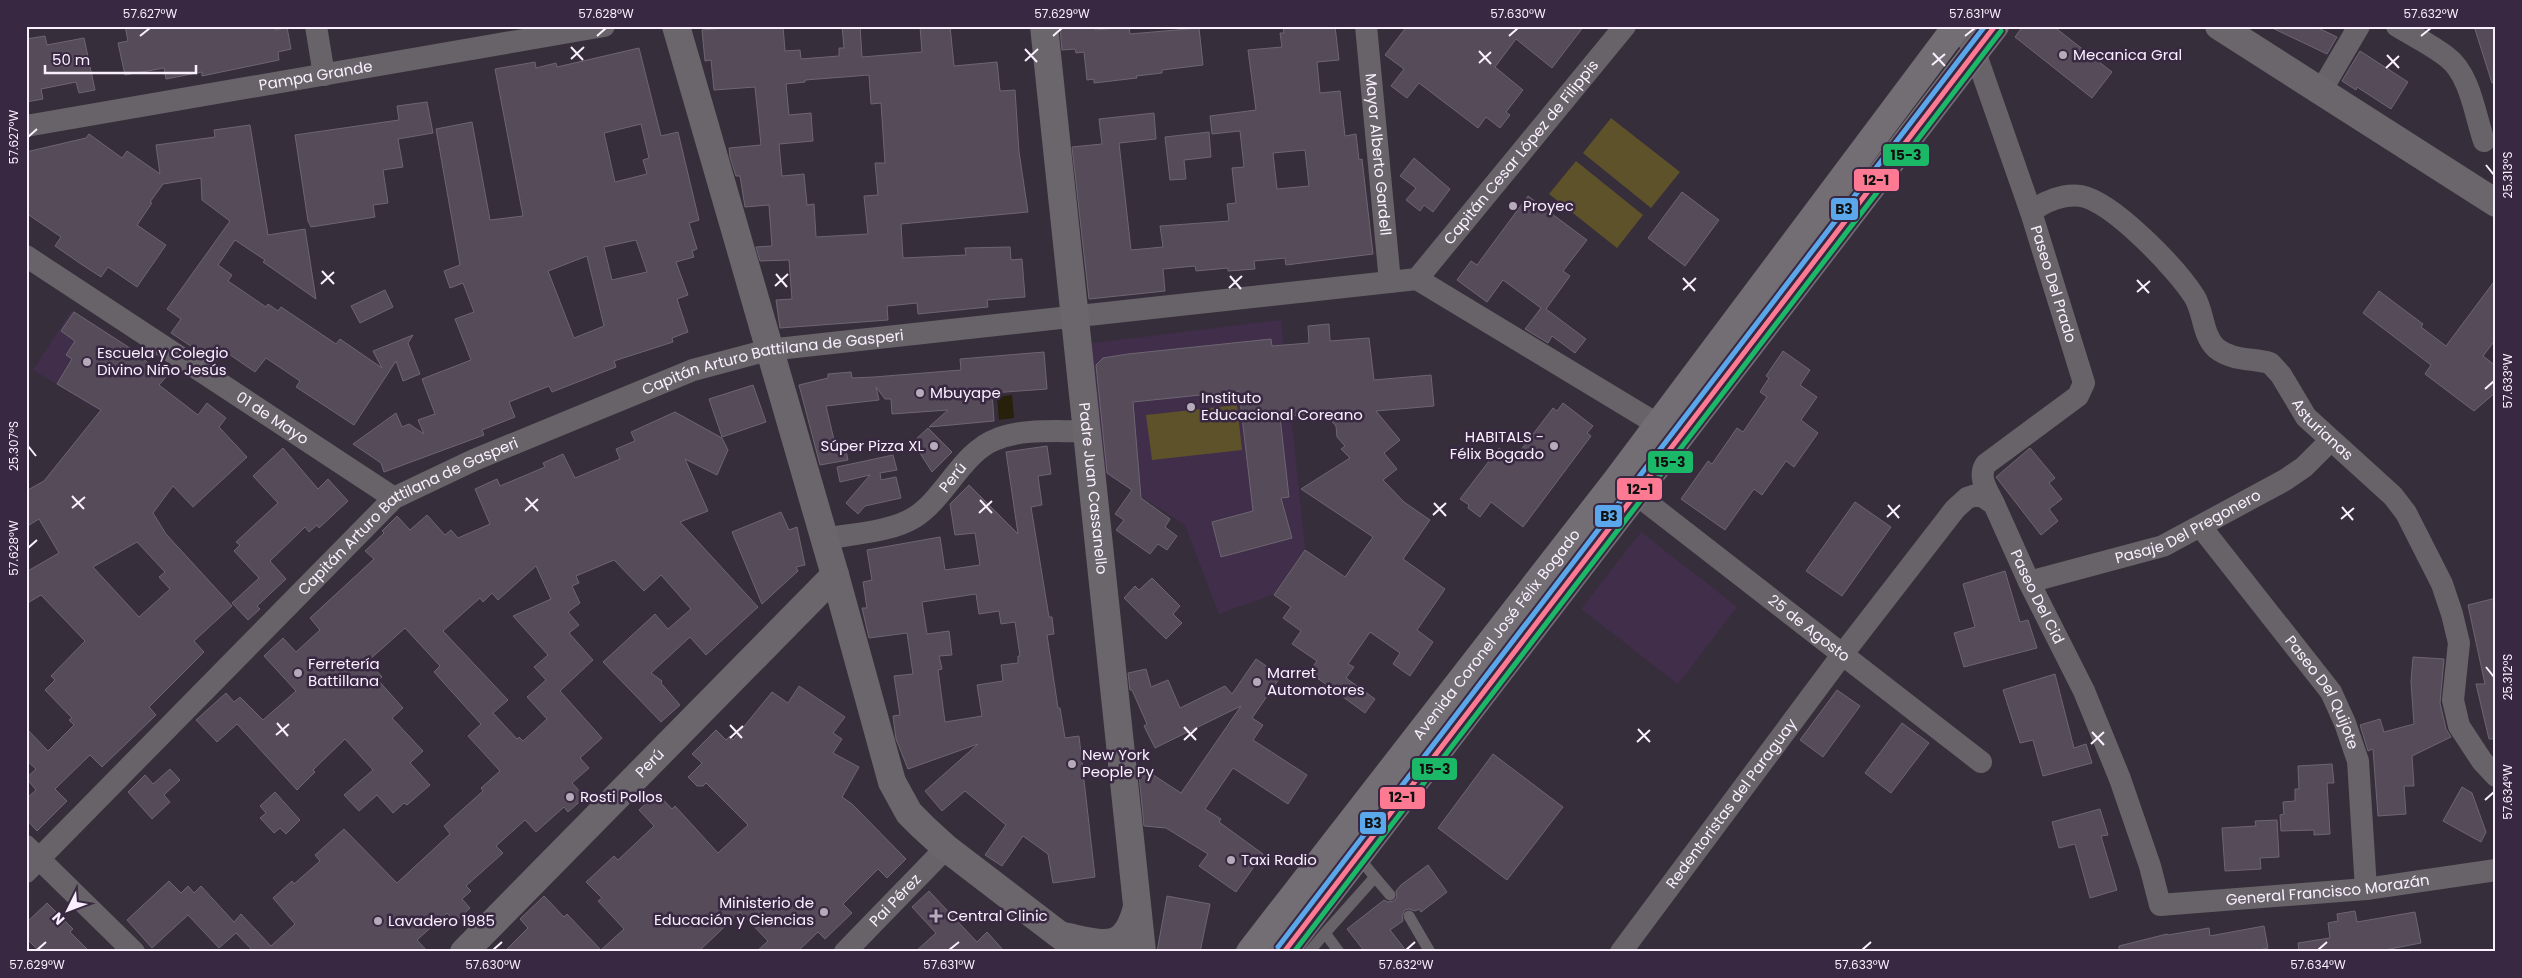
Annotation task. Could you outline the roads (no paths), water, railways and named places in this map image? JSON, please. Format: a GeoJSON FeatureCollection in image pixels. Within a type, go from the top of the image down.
{"type":"FeatureCollection","features":[{"type":"Feature","properties":{"kind":"main road","name":"Avenida Coronel José Félix Bogado"},"geometry":{"type":"LineString","coordinates":[[1250,952],[1610,488],[1959,26]]}},
{"type":"Feature","properties":{"kind":"main road","name":"Avenida Coronel José Félix Bogado"},"geometry":{"type":"LineString","coordinates":[[1297,949],[1358,857],[1995,26]]}},
{"type":"Feature","properties":{"kind":"street"},"geometry":{"type":"LineString","coordinates":[[316,26],[324,75]]}},
{"type":"Feature","properties":{"kind":"street","name":"Pampa Grande"},"geometry":{"type":"LineString","coordinates":[[26,126],[604,26]]}},
{"type":"Feature","properties":{"kind":"street"},"geometry":{"type":"LineString","coordinates":[[676,26],[768,350],[835,575],[892,782],[909,813],[946,848],[1072,944],[1111,944],[1128,931],[1137,907]]}},
{"type":"Feature","properties":{"kind":"street","name":"Padre Juan Cassanello"},"geometry":{"type":"LineString","coordinates":[[1044,26],[1142,952]]}},
{"type":"Feature","properties":{"kind":"street","name":"Mayor Alberto Gardell"},"geometry":{"type":"LineString","coordinates":[[1366,26],[1390,282]]}},
{"type":"Feature","properties":{"kind":"street","name":"Capitán Cesar López de Filippis"},"geometry":{"type":"LineString","coordinates":[[1417,280],[1625,26]]}},
{"type":"Feature","properties":{"kind":"street","name":"Paseo Del Prado"},"geometry":{"type":"LineString","coordinates":[[1959,26],[1975,52],[2031,212],[2084,383],[2083,390],[2078,396],[1986,464],[1983,469],[1982,478],[1994,504]]}},
{"type":"Feature","properties":{"kind":"street"},"geometry":{"type":"LineString","coordinates":[[2219,26],[2496,203]]}},
{"type":"Feature","properties":{"kind":"street"},"geometry":{"type":"LineString","coordinates":[[2321,91],[2359,26]]}},
{"type":"Feature","properties":{"kind":"street"},"geometry":{"type":"LineString","coordinates":[[2397,26],[2448,58],[2457,68],[2464,79],[2484,141]]}},
{"type":"Feature","properties":{"kind":"street","name":"Asturianas"},"geometry":{"type":"LineString","coordinates":[[2031,212],[2040,204],[2073,195],[2092,199],[2103,205],[2157,251],[2184,283],[2195,298],[2210,342],[2225,354],[2246,360],[2270,362],[2281,375],[2306,417],[2330,441],[2340,447],[2393,496],[2406,513],[2442,584],[2459,643],[2453,700],[2455,713],[2464,737],[2496,776]]}},
{"type":"Feature","properties":{"kind":"street","name":"01 de Mayo"},"geometry":{"type":"LineString","coordinates":[[26,256],[394,498]]}},
{"type":"Feature","properties":{"kind":"street"},"geometry":{"type":"LineString","coordinates":[[1417,280],[1657,424]]}},
{"type":"Feature","properties":{"kind":"street","name":"Capitán Arturo Battilana de Gasperi"},"geometry":{"type":"LineString","coordinates":[[31,859],[394,498],[474,460],[693,370],[768,350],[1417,280]]}},
{"type":"Feature","properties":{"kind":"street","name":"Perú"},"geometry":{"type":"LineString","coordinates":[[823,539],[896,526],[915,518],[929,506],[977,451],[995,439],[1014,434],[1087,431]]}},
{"type":"Feature","properties":{"kind":"street","name":"Pasaje Del Pregonero"},"geometry":{"type":"LineString","coordinates":[[2029,582],[2163,546],[2285,480],[2304,467],[2330,441]]}},
{"type":"Feature","properties":{"kind":"street","name":"25 de Agosto"},"geometry":{"type":"LineString","coordinates":[[1636,494],[1981,762]]}},
{"type":"Feature","properties":{"kind":"street"},"geometry":{"type":"LineString","coordinates":[[1842,655],[1955,509],[1967,498],[1979,494],[1994,504]]}},
{"type":"Feature","properties":{"kind":"street","name":"Paseo Del Cid"},"geometry":{"type":"LineString","coordinates":[[1994,504],[2029,582],[2084,691],[2120,779],[2150,866],[2160,905]]}},
{"type":"Feature","properties":{"kind":"street","name":"Paseo Del Quijote"},"geometry":{"type":"LineString","coordinates":[[2201,527],[2331,692],[2345,723],[2358,762],[2366,889]]}},
{"type":"Feature","properties":{"kind":"street","name":"Perú"},"geometry":{"type":"LineString","coordinates":[[464,952],[835,575]]}},
{"type":"Feature","properties":{"kind":"street","name":"Redentoristas del Paraguay"},"geometry":{"type":"LineString","coordinates":[[1621,952],[1842,655]]}},
{"type":"Feature","properties":{"kind":"street","name":"Pai Pérez"},"geometry":{"type":"LineString","coordinates":[[845,952],[946,848]]}},
{"type":"Feature","properties":{"kind":"street"},"geometry":{"type":"LineString","coordinates":[[31,859],[134,952]]}},
{"type":"Feature","properties":{"kind":"street","name":"General Francisco Morazán"},"geometry":{"type":"LineString","coordinates":[[2160,905],[2366,889],[2496,870]]}},
{"type":"Feature","properties":{"kind":"street"},"geometry":{"type":"LineString","coordinates":[[1279,916],[1297,949]]}},
{"type":"Feature","properties":{"kind":"lane"},"geometry":{"type":"LineString","coordinates":[[1358,857],[1390,895]]}},
{"type":"Feature","properties":{"kind":"lane"},"geometry":{"type":"LineString","coordinates":[[1297,949],[1325,933],[1375,877]]}},
{"type":"Feature","properties":{"kind":"lane"},"geometry":{"type":"LineString","coordinates":[[1409,916],[1430,952]]}},
{"type":"Feature","properties":{"kind":"lane"},"geometry":{"type":"LineString","coordinates":[[1325,933],[1339,952]]}},
{"type":"Feature","properties":{"kind":"place","name":"Mecanica Gral"},"geometry":{"type":"Point","coordinates":[2063,55]}},
{"type":"Feature","properties":{"kind":"place","name":"Proyec"},"geometry":{"type":"Point","coordinates":[1513,206]}},
{"type":"Feature","properties":{"kind":"place","name":"Escuela y Colegio Divino Niño Jesús"},"geometry":{"type":"Point","coordinates":[87,362]}},
{"type":"Feature","properties":{"kind":"place","name":"Mbuyape"},"geometry":{"type":"Point","coordinates":[920,393]}},
{"type":"Feature","properties":{"kind":"place","name":"Instituto Educacional Coreano"},"geometry":{"type":"Point","coordinates":[1191,407]}},
{"type":"Feature","properties":{"kind":"place","name":"Súper Pizza XL"},"geometry":{"type":"Point","coordinates":[934,446]}},
{"type":"Feature","properties":{"kind":"place","name":"HABITALS - Félix Bogado"},"geometry":{"type":"Point","coordinates":[1554,446]}},
{"type":"Feature","properties":{"kind":"place","name":"Ferretería Battillana"},"geometry":{"type":"Point","coordinates":[298,673]}},
{"type":"Feature","properties":{"kind":"place","name":"Marret Automotores"},"geometry":{"type":"Point","coordinates":[1257,682]}},
{"type":"Feature","properties":{"kind":"place","name":"New York People Py"},"geometry":{"type":"Point","coordinates":[1072,764]}},
{"type":"Feature","properties":{"kind":"place","name":"Rosti Pollos"},"geometry":{"type":"Point","coordinates":[570,797]}},
{"type":"Feature","properties":{"kind":"place","name":"Taxi Radio"},"geometry":{"type":"Point","coordinates":[1231,860]}},
{"type":"Feature","properties":{"kind":"place","name":"Ministerio de Educación y Ciencias"},"geometry":{"type":"Point","coordinates":[824,912]}},
{"type":"Feature","properties":{"kind":"place","name":"Central Clinic"},"geometry":{"type":"Point","coordinates":[936,916]}},
{"type":"Feature","properties":{"kind":"place","name":"Lavadero 1985"},"geometry":{"type":"Point","coordinates":[378,921]}}]}
